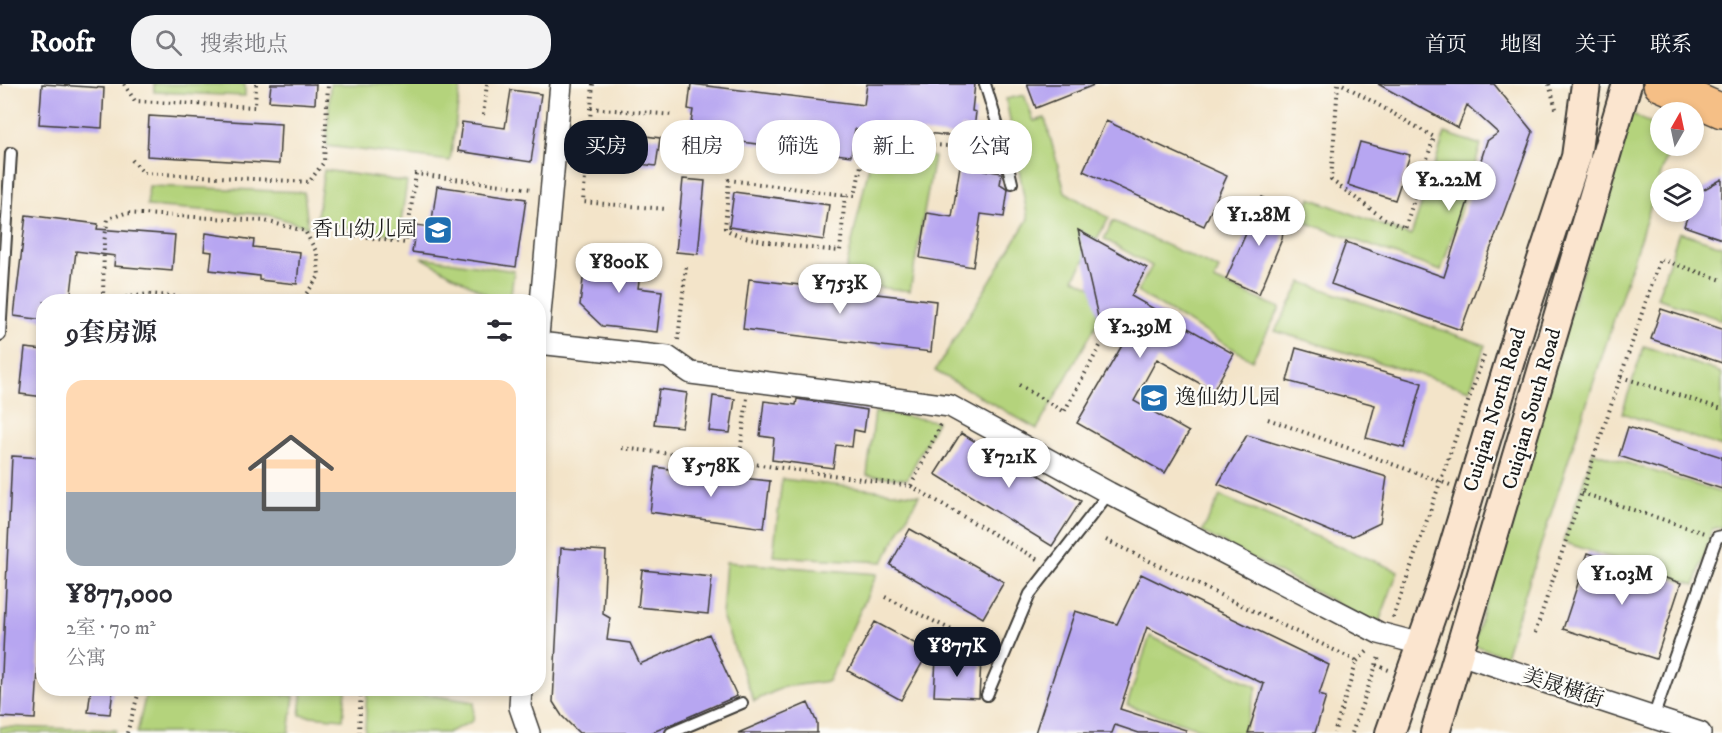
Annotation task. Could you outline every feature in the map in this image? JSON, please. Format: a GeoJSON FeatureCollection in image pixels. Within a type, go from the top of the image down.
{"type":"FeatureCollection","features":[{"type":"Feature","properties":{"kind":"main road","name":"Cuiqian North Road"},"geometry":{"type":"LineString","coordinates":[[1390,733],[1421,644],[1524,314],[1576,157],[1586,84]]}},
{"type":"Feature","properties":{"kind":"main road","name":"Cuiqian South Road"},"geometry":{"type":"LineString","coordinates":[[1435,733],[1627,84]]}},
{"type":"Feature","properties":{"kind":"main road"},"geometry":{"type":"LineString","coordinates":[[1660,84],[1722,111]]}},
{"type":"Feature","properties":{"kind":"street"},"geometry":{"type":"LineString","coordinates":[[542,294],[561,84]]}},
{"type":"Feature","properties":{"kind":"street"},"geometry":{"type":"LineString","coordinates":[[546,344],[668,357],[691,373],[950,406],[1109,493],[1387,635],[1421,644]]}},
{"type":"Feature","properties":{"kind":"street","name":"美晟橫街"},"geometry":{"type":"LineString","coordinates":[[1460,654],[1700,733]]}},
{"type":"Feature","properties":{"kind":"street"},"geometry":{"type":"LineString","coordinates":[[521,696],[520,706],[529,733]]}},
{"type":"Feature","properties":{"kind":"lane"},"geometry":{"type":"LineString","coordinates":[[985,84],[996,120]]}},
{"type":"Feature","properties":{"kind":"lane"},"geometry":{"type":"LineString","coordinates":[[0,335],[11,153]]}},
{"type":"Feature","properties":{"kind":"lane"},"geometry":{"type":"LineString","coordinates":[[1010,174],[1012,183]]}},
{"type":"Feature","properties":{"kind":"lane"},"geometry":{"type":"LineString","coordinates":[[987,695],[1030,594],[1109,493]]}},
{"type":"Feature","properties":{"kind":"lane"},"geometry":{"type":"LineString","coordinates":[[1653,718],[1719,536]]}},
{"type":"Feature","properties":{"kind":"lane"},"geometry":{"type":"LineString","coordinates":[[671,733],[742,703]]}},
{"type":"Feature","properties":{"kind":"path"},"geometry":{"type":"LineString","coordinates":[[124,84],[135,101],[255,107],[256,84]]}},
{"type":"Feature","properties":{"kind":"path"},"geometry":{"type":"LineString","coordinates":[[132,160],[144,173],[309,182],[324,162],[328,84]]}},
{"type":"Feature","properties":{"kind":"path"},"geometry":{"type":"LineString","coordinates":[[483,115],[487,84]]}},
{"type":"Feature","properties":{"kind":"path"},"geometry":{"type":"LineString","coordinates":[[593,84],[583,202],[666,208]]}},
{"type":"Feature","properties":{"kind":"path"},"geometry":{"type":"LineString","coordinates":[[1340,84],[1434,137],[1405,228],[1383,218],[1331,180],[1340,84]]}},
{"type":"Feature","properties":{"kind":"path"},"geometry":{"type":"LineString","coordinates":[[1549,84],[1558,115]]}},
{"type":"Feature","properties":{"kind":"path"},"geometry":{"type":"LineString","coordinates":[[591,108],[673,116]]}},
{"type":"Feature","properties":{"kind":"path"},"geometry":{"type":"LineString","coordinates":[[845,195],[840,250],[751,238],[729,233],[725,228],[729,180],[855,196],[866,140],[948,146]]}},
{"type":"Feature","properties":{"kind":"path"},"geometry":{"type":"LineString","coordinates":[[349,234],[406,243],[416,174],[552,192]]}},
{"type":"Feature","properties":{"kind":"path"},"geometry":{"type":"LineString","coordinates":[[103,294],[104,242],[108,219],[124,213],[265,221],[305,231],[317,253],[319,276],[306,294]]}},
{"type":"Feature","properties":{"kind":"path"},"geometry":{"type":"LineString","coordinates":[[1535,633],[1660,259],[1722,280]]}},
{"type":"Feature","properties":{"kind":"path"},"geometry":{"type":"LineString","coordinates":[[668,357],[678,341],[686,266]]}},
{"type":"Feature","properties":{"kind":"path"},"geometry":{"type":"LineString","coordinates":[[1019,385],[1064,412],[1100,346]]}},
{"type":"Feature","properties":{"kind":"path"},"geometry":{"type":"LineString","coordinates":[[1352,733],[1488,346]]}},
{"type":"Feature","properties":{"kind":"path"},"geometry":{"type":"LineString","coordinates":[[1621,376],[1722,409]]}},
{"type":"Feature","properties":{"kind":"path"},"geometry":{"type":"LineString","coordinates":[[739,462],[749,380]]}},
{"type":"Feature","properties":{"kind":"path"},"geometry":{"type":"LineString","coordinates":[[911,486],[950,406]]}},
{"type":"Feature","properties":{"kind":"path"},"geometry":{"type":"LineString","coordinates":[[1268,419],[1470,492]]}},
{"type":"Feature","properties":{"kind":"path"},"geometry":{"type":"LineString","coordinates":[[622,448],[911,486],[1051,568]]}},
{"type":"Feature","properties":{"kind":"path"},"geometry":{"type":"LineString","coordinates":[[1582,493],[1719,536]]}},
{"type":"Feature","properties":{"kind":"path"},"geometry":{"type":"LineString","coordinates":[[1106,540],[1357,661],[1334,733]]}},
{"type":"Feature","properties":{"kind":"path"},"geometry":{"type":"LineString","coordinates":[[885,597],[1004,656]]}},
{"type":"Feature","properties":{"kind":"path"},"geometry":{"type":"LineString","coordinates":[[127,733],[138,696]]}},
{"type":"Feature","properties":{"kind":"path"},"geometry":{"type":"LineString","coordinates":[[359,733],[361,696]]}},
{"type":"Feature","properties":{"kind":"green space"},"geometry":{"type":"Polygon","coordinates":[[[154,84],[245,84],[245,96],[154,92],[154,84]]]}},
{"type":"Feature","properties":{"kind":"green space"},"geometry":{"type":"Polygon","coordinates":[[[330,84],[461,84],[450,161],[327,146],[330,84]]]}},
{"type":"Feature","properties":{"kind":"green space"},"geometry":{"type":"Polygon","coordinates":[[[1024,95],[1034,121],[1045,118],[1065,192],[1109,218],[1074,278],[1112,297],[1037,429],[935,371],[1028,219],[1020,174],[1032,174],[1032,120],[1010,120],[1006,99],[1024,95]]]}},
{"type":"Feature","properties":{"kind":"green space"},"geometry":{"type":"Polygon","coordinates":[[[1629,112],[1650,124],[1650,156],[1667,156],[1663,168],[1650,168],[1650,208],[1505,656],[1473,645],[1629,112]]]}},
{"type":"Feature","properties":{"kind":"green space"},"geometry":{"type":"Polygon","coordinates":[[[1445,133],[1481,145],[1441,271],[1302,221],[1310,198],[1411,236],[1445,133]]]}},
{"type":"Feature","properties":{"kind":"green space"},"geometry":{"type":"Polygon","coordinates":[[[324,170],[407,182],[399,235],[316,223],[324,170]]]}},
{"type":"Feature","properties":{"kind":"green space"},"geometry":{"type":"Polygon","coordinates":[[[867,174],[931,174],[910,291],[843,283],[867,174]]]}},
{"type":"Feature","properties":{"kind":"green space"},"geometry":{"type":"Polygon","coordinates":[[[149,186],[304,192],[308,227],[269,215],[147,206],[149,186]]]}},
{"type":"Feature","properties":{"kind":"green space"},"geometry":{"type":"Polygon","coordinates":[[[1113,221],[1219,269],[1214,280],[1280,308],[1252,360],[1137,292],[1152,266],[1104,239],[1113,221]]]}},
{"type":"Feature","properties":{"kind":"green space"},"geometry":{"type":"Polygon","coordinates":[[[1679,232],[1722,246],[1722,320],[1657,298],[1679,232]]]}},
{"type":"Feature","properties":{"kind":"green space"},"geometry":{"type":"Polygon","coordinates":[[[421,257],[514,271],[511,294],[486,294],[421,257]]]}},
{"type":"Feature","properties":{"kind":"green space"},"geometry":{"type":"Polygon","coordinates":[[[1302,282],[1485,345],[1470,390],[1275,331],[1302,282]]]}},
{"type":"Feature","properties":{"kind":"green space"},"geometry":{"type":"Polygon","coordinates":[[[1644,346],[1722,373],[1722,447],[1622,413],[1644,346]]]}},
{"type":"Feature","properties":{"kind":"green space"},"geometry":{"type":"Polygon","coordinates":[[[875,412],[937,421],[907,479],[867,475],[875,412]]]}},
{"type":"Feature","properties":{"kind":"green space"},"geometry":{"type":"Polygon","coordinates":[[[1593,452],[1722,493],[1722,527],[1712,529],[1695,585],[1563,542],[1593,452]]]}},
{"type":"Feature","properties":{"kind":"green space"},"geometry":{"type":"Polygon","coordinates":[[[782,479],[919,495],[883,562],[773,556],[782,479]]]}},
{"type":"Feature","properties":{"kind":"green space"},"geometry":{"type":"Polygon","coordinates":[[[1220,496],[1398,571],[1378,625],[1202,532],[1220,496]]]}},
{"type":"Feature","properties":{"kind":"green space"},"geometry":{"type":"Polygon","coordinates":[[[726,562],[877,574],[828,681],[784,687],[754,701],[722,616],[726,562]]]}},
{"type":"Feature","properties":{"kind":"green space"},"geometry":{"type":"Polygon","coordinates":[[[1150,636],[1257,687],[1243,733],[1213,733],[1127,705],[1150,636]]]}},
{"type":"Feature","properties":{"kind":"green space"},"geometry":{"type":"Polygon","coordinates":[[[145,696],[294,696],[289,733],[137,733],[145,696]]]}},
{"type":"Feature","properties":{"kind":"green space"},"geometry":{"type":"Polygon","coordinates":[[[302,696],[345,696],[343,719],[300,715],[302,696]]]}},
{"type":"Feature","properties":{"kind":"green space"},"geometry":{"type":"Polygon","coordinates":[[[367,696],[435,696],[474,702],[473,721],[447,733],[365,733],[367,696]]]}},
{"type":"Feature","properties":{"kind":"green space"},"geometry":{"type":"Polygon","coordinates":[[[0,727],[116,730],[115,733],[0,733],[0,727]]]}},
{"type":"Feature","properties":{"kind":"building"},"geometry":{"type":"Polygon","coordinates":[[[42,84],[104,88],[102,128],[39,124],[42,84]]]}},
{"type":"Feature","properties":{"kind":"building"},"geometry":{"type":"Polygon","coordinates":[[[271,84],[316,84],[315,104],[269,101],[271,84]]]}},
{"type":"Feature","properties":{"kind":"building"},"geometry":{"type":"Polygon","coordinates":[[[691,84],[864,105],[867,84],[975,84],[972,111],[976,112],[975,120],[948,120],[948,135],[943,135],[936,134],[936,120],[852,120],[851,156],[840,155],[840,120],[756,120],[756,144],[744,142],[744,120],[691,120],[693,110],[688,109],[691,84]]]}},
{"type":"Feature","properties":{"kind":"building"},"geometry":{"type":"Polygon","coordinates":[[[1027,84],[1094,84],[1094,85],[1036,108],[1027,84]]]}},
{"type":"Feature","properties":{"kind":"building"},"geometry":{"type":"Polygon","coordinates":[[[1378,84],[1494,84],[1533,132],[1461,330],[1331,284],[1346,242],[1444,277],[1487,141],[1498,133],[1467,105],[1458,128],[1378,84]]]}},
{"type":"Feature","properties":{"kind":"building"},"geometry":{"type":"Polygon","coordinates":[[[511,90],[541,94],[531,162],[458,151],[462,122],[505,128],[511,90]]]}},
{"type":"Feature","properties":{"kind":"building"},"geometry":{"type":"Polygon","coordinates":[[[149,116],[281,124],[279,164],[147,156],[149,116]]]}},
{"type":"Feature","properties":{"kind":"building"},"geometry":{"type":"Polygon","coordinates":[[[1106,121],[1227,176],[1204,226],[1083,171],[1106,121]]]}},
{"type":"Feature","properties":{"kind":"building"},"geometry":{"type":"Polygon","coordinates":[[[648,136],[660,138],[656,166],[648,165],[648,136]]]}},
{"type":"Feature","properties":{"kind":"building"},"geometry":{"type":"Polygon","coordinates":[[[1360,142],[1410,155],[1395,200],[1348,185],[1360,142]]]}},
{"type":"Feature","properties":{"kind":"building"},"geometry":{"type":"Polygon","coordinates":[[[959,174],[1002,174],[1000,184],[1008,189],[1004,217],[981,214],[973,267],[920,258],[927,213],[952,217],[959,174]]]}},
{"type":"Feature","properties":{"kind":"building"},"geometry":{"type":"Polygon","coordinates":[[[683,179],[705,181],[698,254],[676,252],[683,179]]]}},
{"type":"Feature","properties":{"kind":"building"},"geometry":{"type":"Polygon","coordinates":[[[1722,179],[1722,239],[1684,226],[1685,222],[1704,222],[1704,189],[1722,179]]]}},
{"type":"Feature","properties":{"kind":"building"},"geometry":{"type":"Polygon","coordinates":[[[437,186],[526,199],[516,267],[412,252],[416,225],[431,227],[437,186]]]}},
{"type":"Feature","properties":{"kind":"building"},"geometry":{"type":"Polygon","coordinates":[[[734,192],[829,205],[824,240],[729,227],[734,192]]]}},
{"type":"Feature","properties":{"kind":"building"},"geometry":{"type":"Polygon","coordinates":[[[1262,197],[1286,208],[1282,239],[1259,294],[1226,279],[1262,197]]]}},
{"type":"Feature","properties":{"kind":"building"},"geometry":{"type":"Polygon","coordinates":[[[26,215],[98,224],[97,229],[175,235],[172,271],[114,266],[115,256],[76,251],[71,294],[36,294],[36,319],[14,316],[26,215]]]}},
{"type":"Feature","properties":{"kind":"building"},"geometry":{"type":"Polygon","coordinates":[[[1078,230],[1147,268],[1131,296],[1234,354],[1213,391],[1157,359],[1134,401],[1189,432],[1165,473],[1077,423],[1124,342],[1101,330],[1078,230]]]}},
{"type":"Feature","properties":{"kind":"building"},"geometry":{"type":"Polygon","coordinates":[[[206,233],[254,240],[253,247],[300,252],[297,284],[259,280],[259,276],[210,270],[212,252],[204,251],[206,233]]]}},
{"type":"Feature","properties":{"kind":"building"},"geometry":{"type":"Polygon","coordinates":[[[586,254],[642,260],[638,288],[662,291],[657,332],[602,326],[580,305],[586,254]]]}},
{"type":"Feature","properties":{"kind":"building"},"geometry":{"type":"Polygon","coordinates":[[[749,279],[936,301],[931,352],[743,329],[749,279]]]}},
{"type":"Feature","properties":{"kind":"building"},"geometry":{"type":"Polygon","coordinates":[[[1661,309],[1722,329],[1722,363],[1651,339],[1661,309]]]}},
{"type":"Feature","properties":{"kind":"building"},"geometry":{"type":"Polygon","coordinates":[[[25,348],[36,349],[36,396],[20,394],[25,348]]]}},
{"type":"Feature","properties":{"kind":"building"},"geometry":{"type":"Polygon","coordinates":[[[1296,348],[1422,383],[1404,448],[1366,438],[1375,405],[1287,381],[1296,348]]]}},
{"type":"Feature","properties":{"kind":"building"},"geometry":{"type":"Polygon","coordinates":[[[659,389],[687,393],[682,427],[654,424],[659,389]]]}},
{"type":"Feature","properties":{"kind":"building"},"geometry":{"type":"Polygon","coordinates":[[[713,396],[735,399],[730,433],[709,431],[713,396]]]}},
{"type":"Feature","properties":{"kind":"building"},"geometry":{"type":"Polygon","coordinates":[[[797,399],[867,410],[864,432],[854,430],[852,447],[836,445],[833,468],[772,460],[774,438],[760,436],[764,401],[796,405],[797,399]]]}},
{"type":"Feature","properties":{"kind":"building"},"geometry":{"type":"Polygon","coordinates":[[[1628,427],[1722,457],[1722,489],[1619,456],[1628,427]]]}},
{"type":"Feature","properties":{"kind":"building"},"geometry":{"type":"Polygon","coordinates":[[[961,433],[1022,470],[1024,466],[1081,501],[1052,546],[935,474],[961,433]]]}},
{"type":"Feature","properties":{"kind":"building"},"geometry":{"type":"Polygon","coordinates":[[[1247,435],[1387,477],[1380,523],[1353,536],[1332,532],[1218,484],[1247,435]]]}},
{"type":"Feature","properties":{"kind":"building"},"geometry":{"type":"Polygon","coordinates":[[[12,456],[36,458],[35,719],[0,717],[12,456]]]}},
{"type":"Feature","properties":{"kind":"building"},"geometry":{"type":"Polygon","coordinates":[[[656,467],[675,470],[674,478],[703,482],[704,474],[770,481],[764,528],[650,512],[656,467]]]}},
{"type":"Feature","properties":{"kind":"building"},"geometry":{"type":"Polygon","coordinates":[[[910,529],[1004,582],[983,618],[890,565],[910,529]]]}},
{"type":"Feature","properties":{"kind":"building"},"geometry":{"type":"Polygon","coordinates":[[[561,548],[606,551],[603,614],[610,618],[607,640],[630,643],[640,664],[709,634],[737,696],[651,733],[579,733],[562,716],[553,702],[561,548]]]}},
{"type":"Feature","properties":{"kind":"building"},"geometry":{"type":"Polygon","coordinates":[[[1588,553],[1681,583],[1656,659],[1563,629],[1588,553]]]}},
{"type":"Feature","properties":{"kind":"building"},"geometry":{"type":"Polygon","coordinates":[[[642,570],[712,577],[708,614],[638,607],[642,570]]]}},
{"type":"Feature","properties":{"kind":"building"},"geometry":{"type":"Polygon","coordinates":[[[1141,574],[1329,665],[1319,695],[1326,697],[1315,733],[1248,733],[1264,684],[1147,627],[1120,709],[1186,730],[1186,733],[1139,733],[1115,725],[1112,733],[1035,733],[1075,611],[1117,624],[1141,574]]]}},
{"type":"Feature","properties":{"kind":"building"},"geometry":{"type":"Polygon","coordinates":[[[875,622],[929,651],[901,700],[848,671],[875,622]]]}},
{"type":"Feature","properties":{"kind":"building"},"geometry":{"type":"Polygon","coordinates":[[[936,658],[981,660],[979,698],[934,696],[936,658]]]}},
{"type":"Feature","properties":{"kind":"building"},"geometry":{"type":"Polygon","coordinates":[[[90,696],[112,696],[110,714],[88,712],[90,696]]]}},
{"type":"Feature","properties":{"kind":"building"},"geometry":{"type":"Polygon","coordinates":[[[808,703],[817,723],[817,733],[738,733],[808,703]]]}},
{"type":"Feature","properties":{"kind":"place","name":"香山幼儿园"},"geometry":{"type":"Point","coordinates":[438,230]}},
{"type":"Feature","properties":{"kind":"place","name":"逸仙幼儿园"},"geometry":{"type":"Point","coordinates":[1154,398]}}]}
